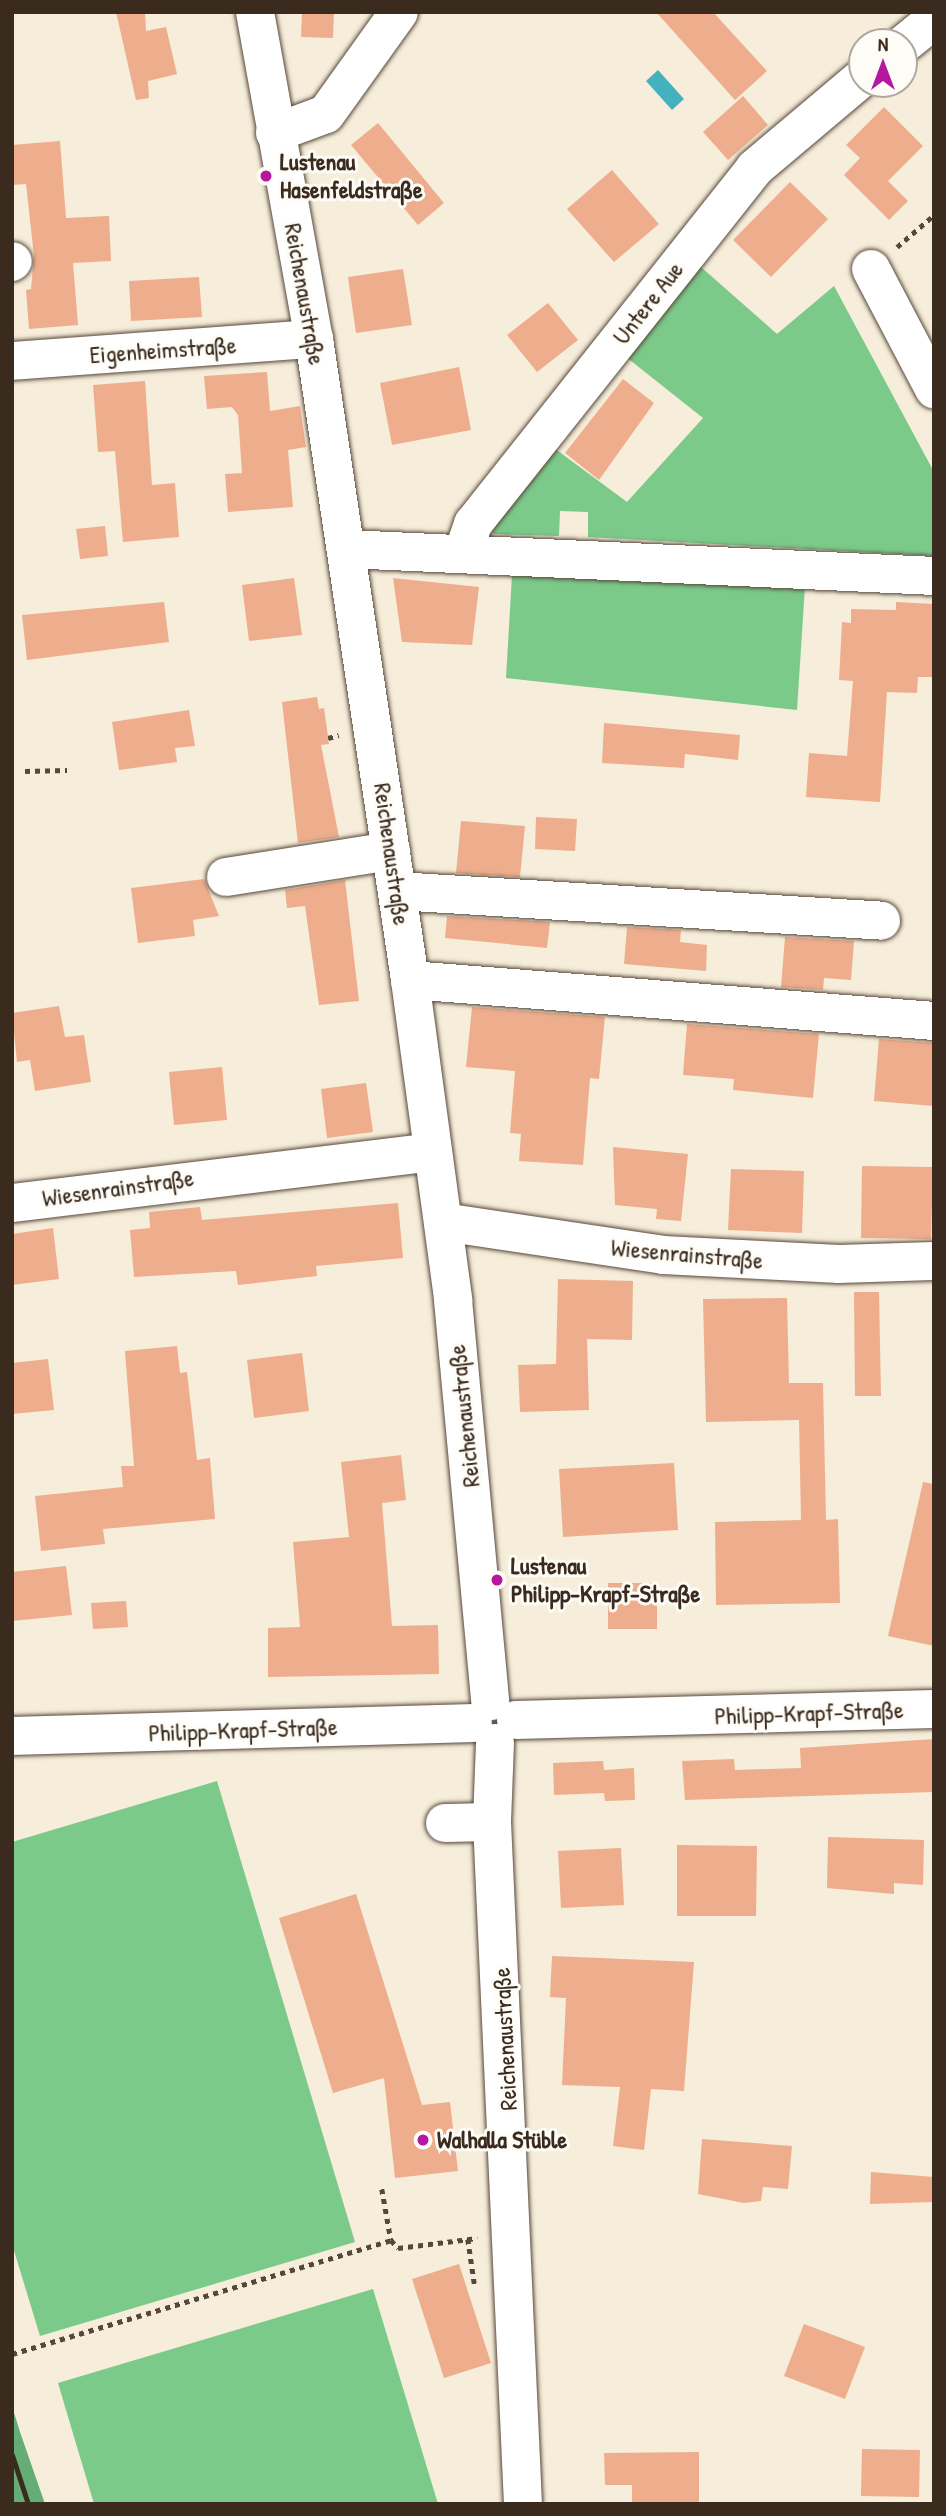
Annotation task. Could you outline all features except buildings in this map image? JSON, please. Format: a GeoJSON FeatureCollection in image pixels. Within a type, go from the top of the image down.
{"type":"FeatureCollection","features":[{"type":"Feature","properties":{"kind":"street","name":"Reichenaustraße"},"geometry":{"type":"LineString","coordinates":[[255,12],[314,339],[347,549],[443,1222],[494,1722],[492,1822],[523,2504]]}},
{"type":"Feature","properties":{"kind":"street"},"geometry":{"type":"LineString","coordinates":[[275,133],[326,114],[399,12]]}},
{"type":"Feature","properties":{"kind":"street"},"geometry":{"type":"LineString","coordinates":[[918,33],[934,20]]}},
{"type":"Feature","properties":{"kind":"street","name":"Untere Aue"},"geometry":{"type":"LineString","coordinates":[[463,554],[473,524],[755,168],[848,90]]}},
{"type":"Feature","properties":{"kind":"street"},"geometry":{"type":"LineString","coordinates":[[871,269],[934,389]]}},
{"type":"Feature","properties":{"kind":"street","name":"Eigenheimstraße"},"geometry":{"type":"LineString","coordinates":[[12,360],[314,339]]}},
{"type":"Feature","properties":{"kind":"street"},"geometry":{"type":"LineString","coordinates":[[347,549],[934,576]]}},
{"type":"Feature","properties":{"kind":"street"},"geometry":{"type":"LineString","coordinates":[[226,877],[391,852]]}},
{"type":"Feature","properties":{"kind":"street"},"geometry":{"type":"LineString","coordinates":[[397,891],[881,921]]}},
{"type":"Feature","properties":{"kind":"street"},"geometry":{"type":"LineString","coordinates":[[410,980],[934,1021]]}},
{"type":"Feature","properties":{"kind":"street","name":"Wiesenrainstraße"},"geometry":{"type":"LineString","coordinates":[[12,1203],[432,1152]]}},
{"type":"Feature","properties":{"kind":"street","name":"Wiesenrainstraße"},"geometry":{"type":"LineString","coordinates":[[443,1222],[663,1255],[839,1264],[934,1261]]}},
{"type":"Feature","properties":{"kind":"street","name":"Philipp-Krapf-Straße"},"geometry":{"type":"LineString","coordinates":[[12,1736],[934,1709]]}},
{"type":"Feature","properties":{"kind":"street"},"geometry":{"type":"LineString","coordinates":[[445,1823],[492,1822]]}},
{"type":"Feature","properties":{"kind":"path"},"geometry":{"type":"LineString","coordinates":[[871,269],[934,215]]}},
{"type":"Feature","properties":{"kind":"path"},"geometry":{"type":"LineString","coordinates":[[25,771],[67,770]]}},
{"type":"Feature","properties":{"kind":"path"},"geometry":{"type":"LineString","coordinates":[[382,2189],[391,2240],[398,2248],[468,2239],[476,2295]]}},
{"type":"Feature","properties":{"kind":"path"},"geometry":{"type":"LineString","coordinates":[[12,2354],[391,2240]]}},
{"type":"Feature","properties":{"kind":"green space"},"geometry":{"type":"Polygon","coordinates":[[[693,260],[777,334],[834,286],[934,472],[934,556],[588,537],[588,512],[560,511],[559,536],[494,534],[488,525],[550,445],[627,502],[703,418],[621,353],[693,260]]]}},
{"type":"Feature","properties":{"kind":"green space"},"geometry":{"type":"Polygon","coordinates":[[[512,575],[805,586],[797,710],[506,678],[512,575]]]}},
{"type":"Feature","properties":{"kind":"green space"},"geometry":{"type":"Polygon","coordinates":[[[217,1781],[355,2242],[40,2336],[12,2244],[12,1842],[217,1781]]]}},
{"type":"Feature","properties":{"kind":"green space"},"geometry":{"type":"Polygon","coordinates":[[[373,2289],[438,2504],[94,2504],[58,2383],[373,2289]]]}},
{"type":"Feature","properties":{"kind":"green space"},"geometry":{"type":"Polygon","coordinates":[[[12,2406],[20,2432],[45,2504],[12,2504],[12,2406]]]}},
{"type":"Feature","properties":{"kind":"water"},"geometry":{"type":"Polygon","coordinates":[[[658,70],[684,99],[672,110],[646,81],[658,70]]]}},
{"type":"Feature","properties":{"kind":"railway"},"geometry":{"type":"LineString","coordinates":[[12,2455],[28,2504]]}},
{"type":"Feature","properties":{"kind":"place","name":"Lustenau Hasenfeldstraße"},"geometry":{"type":"Point","coordinates":[266,176]}},
{"type":"Feature","properties":{"kind":"place","name":"Lustenau Philipp-Krapf-Straße"},"geometry":{"type":"Point","coordinates":[497,1580]}},
{"type":"Feature","properties":{"kind":"place","name":"Walhalla Stüble"},"geometry":{"type":"Point","coordinates":[423,2140]}}]}
